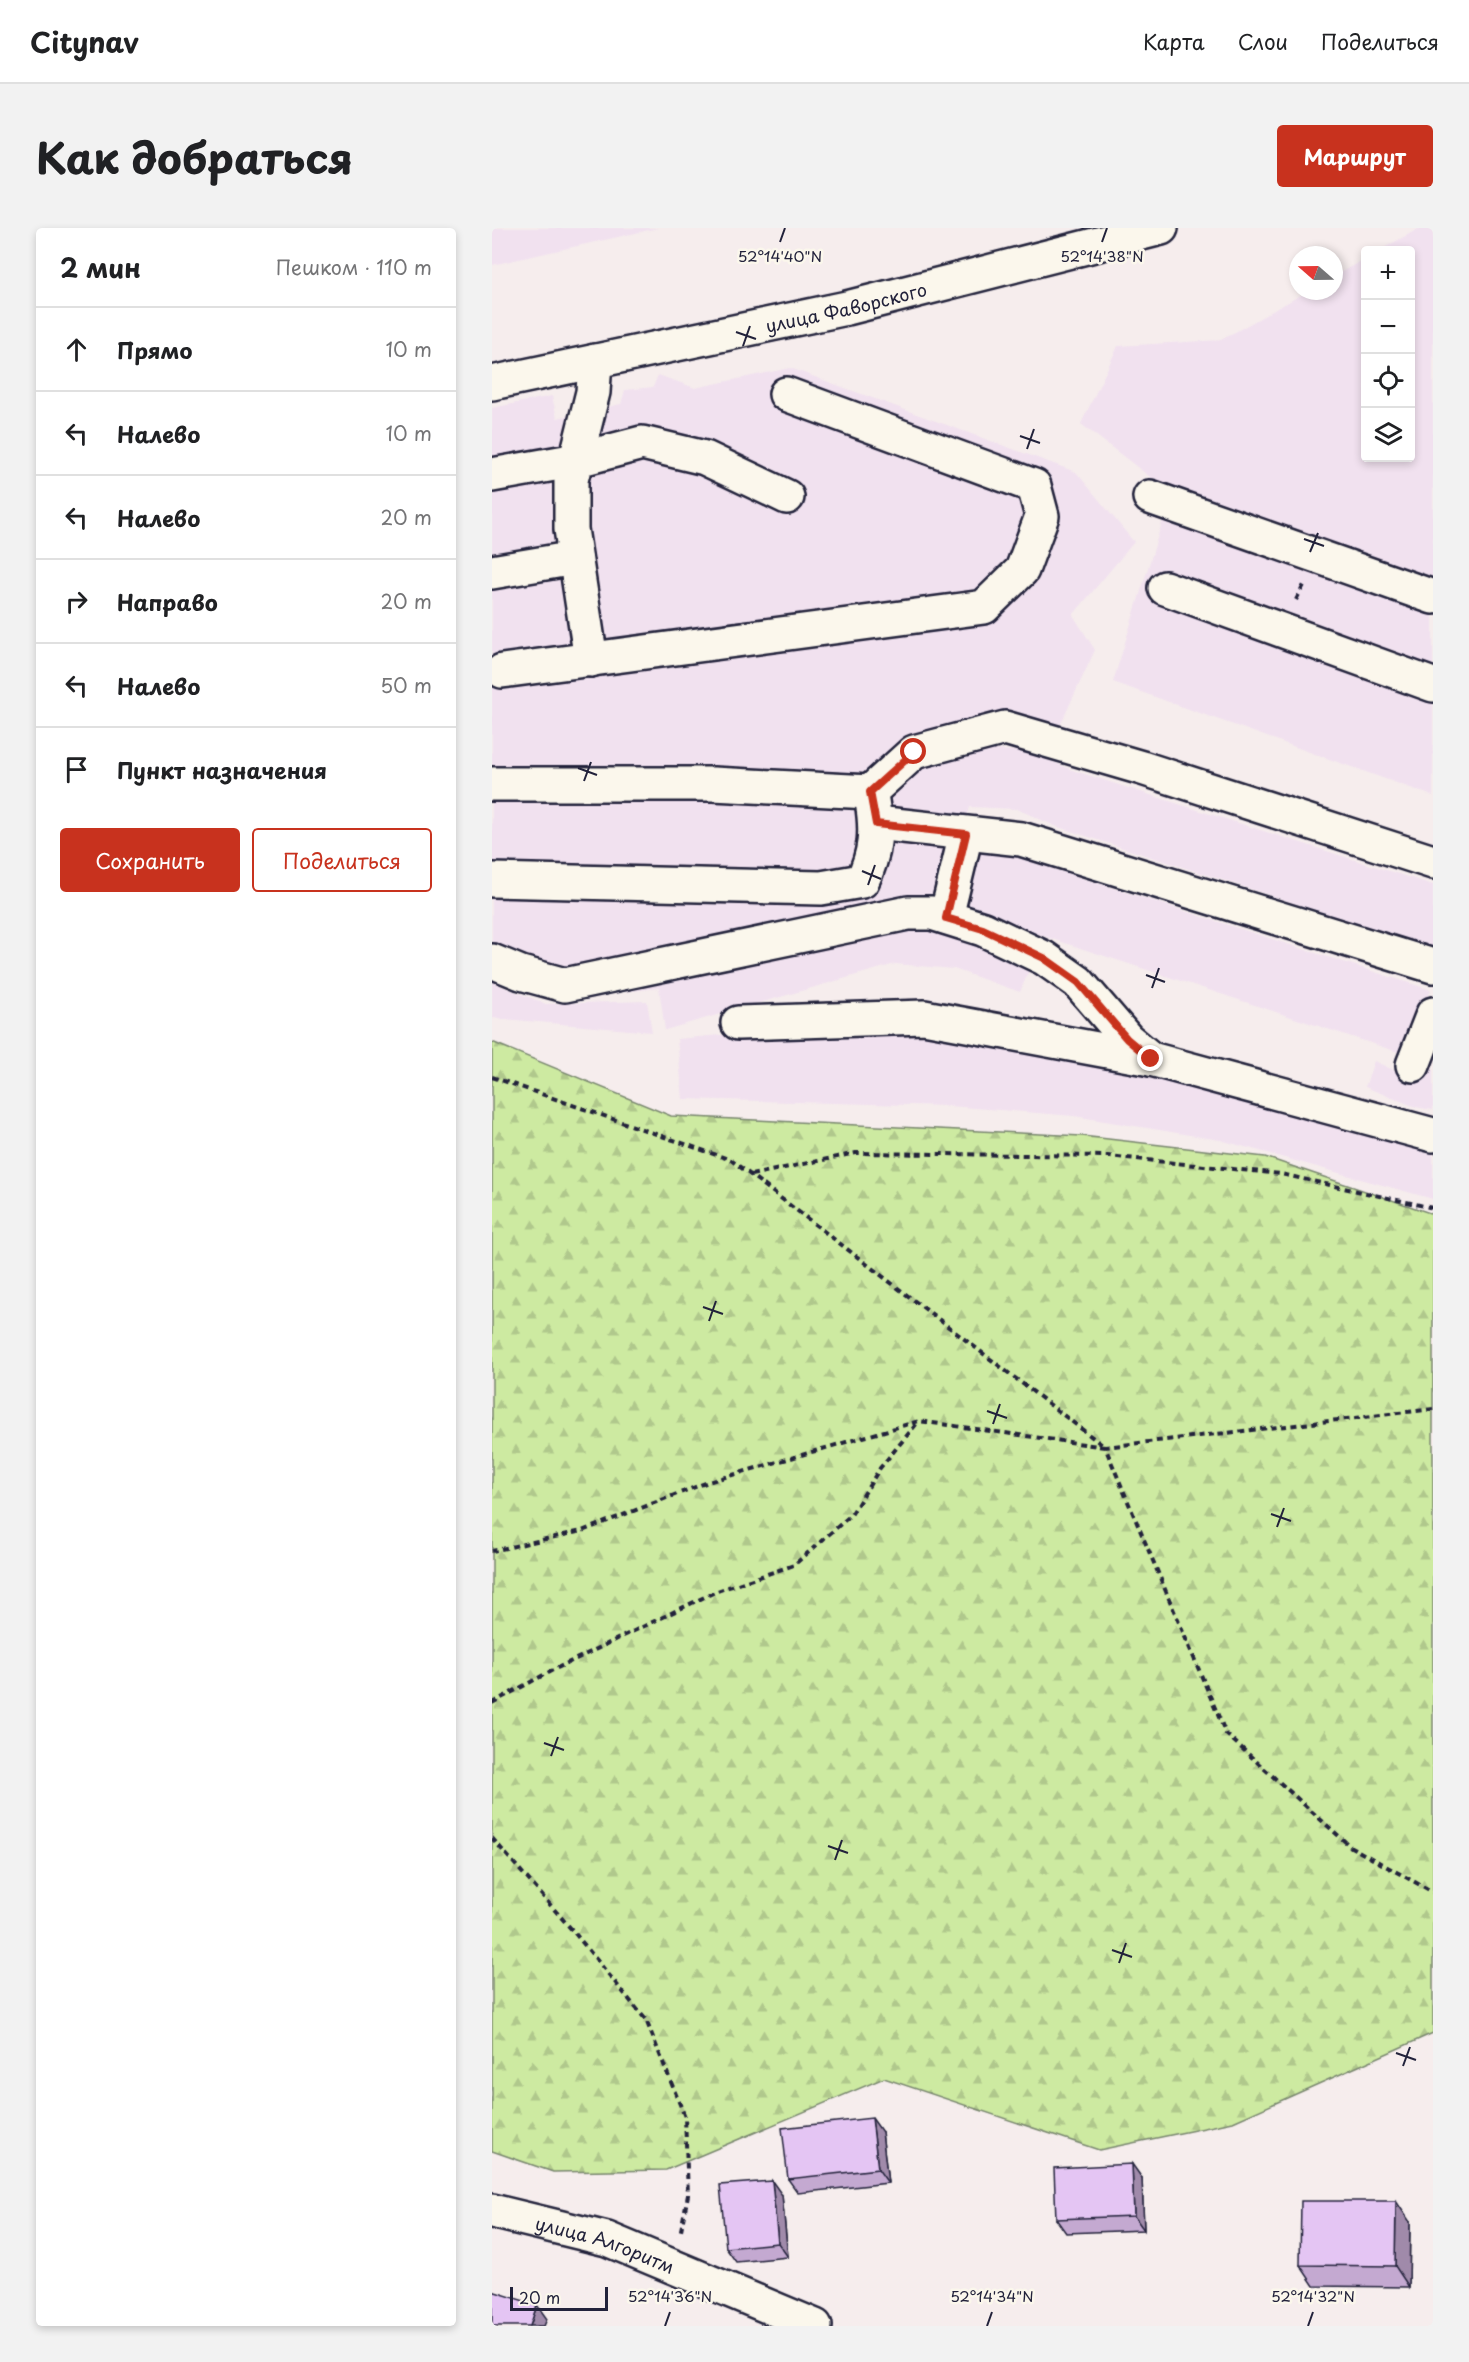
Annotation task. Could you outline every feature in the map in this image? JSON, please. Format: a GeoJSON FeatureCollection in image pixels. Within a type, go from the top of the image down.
{"type":"FeatureCollection","features":[{"type":"Feature","properties":{"kind":"street","name":"улица Фаворского"},"geometry":{"type":"LineString","coordinates":[[492,382],[847,308],[1161,228]]}},
{"type":"Feature","properties":{"kind":"street"},"geometry":{"type":"LineString","coordinates":[[591,660],[571,529],[571,480],[593,392],[595,361]]}},
{"type":"Feature","properties":{"kind":"street"},"geometry":{"type":"LineString","coordinates":[[502,671],[984,607],[1022,570],[1042,516],[1035,486],[786,394]]}},
{"type":"Feature","properties":{"kind":"street"},"geometry":{"type":"LineString","coordinates":[[492,475],[577,460],[642,443],[705,458],[787,497]]}},
{"type":"Feature","properties":{"kind":"street"},"geometry":{"type":"LineString","coordinates":[[1150,497],[1433,597]]}},
{"type":"Feature","properties":{"kind":"street"},"geometry":{"type":"LineString","coordinates":[[492,572],[575,558]]}},
{"type":"Feature","properties":{"kind":"street"},"geometry":{"type":"LineString","coordinates":[[1165,588],[1433,685]]}},
{"type":"Feature","properties":{"kind":"street"},"geometry":{"type":"LineString","coordinates":[[492,784],[713,784],[870,792],[914,752],[1005,728],[1142,768],[1433,862]]}},
{"type":"Feature","properties":{"kind":"street"},"geometry":{"type":"LineString","coordinates":[[492,880],[821,888],[862,881],[872,861],[876,824],[870,792]]}},
{"type":"Feature","properties":{"kind":"street"},"geometry":{"type":"LineString","coordinates":[[876,824],[1021,838],[1433,966]]}},
{"type":"Feature","properties":{"kind":"street"},"geometry":{"type":"LineString","coordinates":[[946,918],[966,834]]}},
{"type":"Feature","properties":{"kind":"street"},"geometry":{"type":"LineString","coordinates":[[492,961],[521,973],[565,985],[908,913],[932,913],[983,929],[1044,958],[1078,982],[1127,1039],[1151,1059]]}},
{"type":"Feature","properties":{"kind":"street"},"geometry":{"type":"LineString","coordinates":[[1413,1065],[1433,1014]]}},
{"type":"Feature","properties":{"kind":"street"},"geometry":{"type":"LineString","coordinates":[[738,1023],[924,1017],[1151,1059],[1433,1135]]}},
{"type":"Feature","properties":{"kind":"street","name":"улица Алгоритм"},"geometry":{"type":"LineString","coordinates":[[492,2211],[607,2239],[815,2326]]}},
{"type":"Feature","properties":{"kind":"path"},"geometry":{"type":"LineString","coordinates":[[1280,630],[1319,556]]}},
{"type":"Feature","properties":{"kind":"path"},"geometry":{"type":"LineString","coordinates":[[492,1077],[731,1160],[1105,1447],[1226,1734],[1351,1847],[1433,1893]]}},
{"type":"Feature","properties":{"kind":"path"},"geometry":{"type":"LineString","coordinates":[[750,1176],[856,1153],[1108,1156],[1281,1174],[1433,1208]]}},
{"type":"Feature","properties":{"kind":"path"},"geometry":{"type":"LineString","coordinates":[[492,1551],[582,1531],[708,1482],[919,1421],[1105,1447],[1433,1409]]}},
{"type":"Feature","properties":{"kind":"path"},"geometry":{"type":"LineString","coordinates":[[492,1703],[551,1671],[717,1591],[794,1565],[851,1515],[880,1468],[919,1421]]}},
{"type":"Feature","properties":{"kind":"path"},"geometry":{"type":"LineString","coordinates":[[492,1838],[646,2020],[685,2117],[688,2195],[675,2267]]}},
{"type":"Feature","properties":{"kind":"shaded area"},"geometry":{"type":"Polygon","coordinates":[[[492,228],[658,228],[492,265],[492,228]]]}},
{"type":"Feature","properties":{"kind":"shaded area"},"geometry":{"type":"Polygon","coordinates":[[[1420,228],[1433,228],[1433,796],[1113,682],[1171,493],[1081,424],[1118,346],[1221,340],[1292,300],[1343,300],[1343,271],[1361,261],[1361,462],[1415,462],[1415,246],[1387,246],[1420,228]]]}},
{"type":"Feature","properties":{"kind":"shaded area"},"geometry":{"type":"Polygon","coordinates":[[[790,368],[1076,472],[1134,542],[1073,615],[1095,650],[1057,732],[986,750],[1028,751],[1072,770],[1433,885],[1433,948],[1055,826],[1017,809],[970,807],[936,928],[1033,961],[1020,992],[954,969],[895,964],[665,1030],[659,988],[580,997],[492,973],[492,408],[552,396],[557,418],[621,404],[625,390],[653,387],[658,375],[695,388],[790,368]]]}},
{"type":"Feature","properties":{"kind":"shaded area"},"geometry":{"type":"Polygon","coordinates":[[[972,843],[1431,990],[1404,1054],[952,906],[972,843]]]}},
{"type":"Feature","properties":{"kind":"shaded area"},"geometry":{"type":"Polygon","coordinates":[[[492,982],[546,1004],[647,1001],[652,1032],[492,1018],[492,982]]]}},
{"type":"Feature","properties":{"kind":"shaded area"},"geometry":{"type":"Polygon","coordinates":[[[753,1032],[919,1034],[1052,1053],[1171,1083],[1372,1128],[1433,1145],[1433,1199],[1220,1140],[1074,1116],[949,1106],[683,1099],[677,1039],[753,1032]]]}},
{"type":"Feature","properties":{"kind":"shaded area"},"geometry":{"type":"Polygon","coordinates":[[[1433,1048],[1433,1110],[1416,1107],[1365,1087],[1374,1061],[1419,1082],[1433,1048]]]}},
{"type":"Feature","properties":{"kind":"green space"},"geometry":{"type":"Polygon","coordinates":[[[492,1042],[671,1116],[1082,1136],[1265,1157],[1433,1214],[1433,2033],[1233,2122],[1099,2150],[884,2078],[666,2170],[553,2172],[492,2151],[492,1042]]]}},
{"type":"Feature","properties":{"kind":"building"},"geometry":{"type":"Polygon","coordinates":[[[872,2118],[878,2169],[788,2179],[782,2128],[872,2118]]]}},
{"type":"Feature","properties":{"kind":"building"},"geometry":{"type":"Polygon","coordinates":[[[1132,2164],[1134,2216],[1056,2219],[1054,2168],[1132,2164]]]}},
{"type":"Feature","properties":{"kind":"building"},"geometry":{"type":"Polygon","coordinates":[[[772,2181],[778,2243],[726,2248],[720,2185],[772,2181]]]}},
{"type":"Feature","properties":{"kind":"building"},"geometry":{"type":"Polygon","coordinates":[[[1301,2201],[1396,2201],[1395,2266],[1300,2265],[1301,2201]]]}},
{"type":"Feature","properties":{"kind":"building"},"geometry":{"type":"Polygon","coordinates":[[[492,2291],[537,2305],[530,2326],[492,2326],[492,2291]]]}},
{"type":"Feature","properties":{"kind":"route"},"geometry":{"type":"LineString","coordinates":[[914,752],[870,792],[876,824],[966,834],[946,918],[983,929],[1044,958],[1078,982],[1127,1039],[1151,1059]]}}]}
